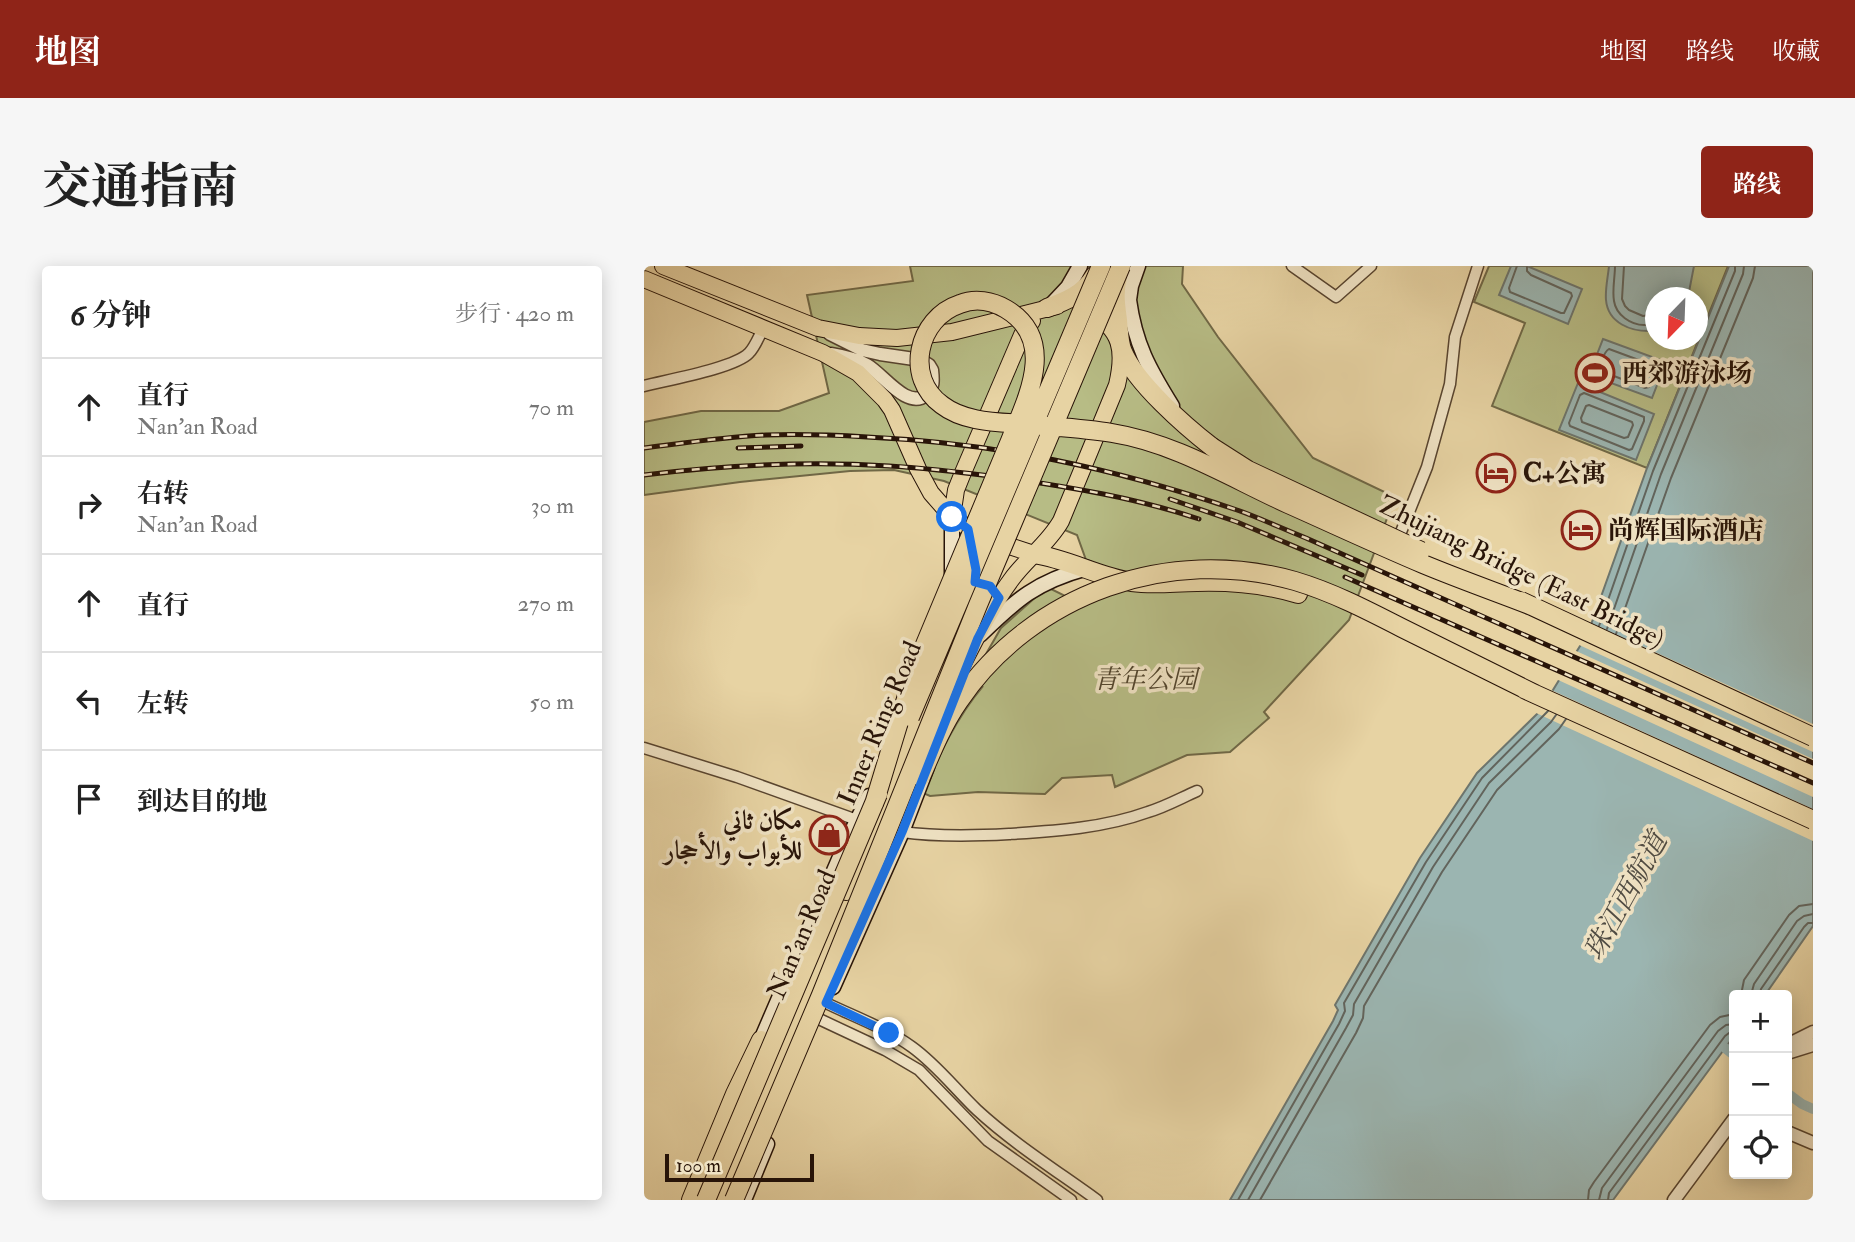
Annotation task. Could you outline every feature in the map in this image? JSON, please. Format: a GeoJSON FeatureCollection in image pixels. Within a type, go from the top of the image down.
{"type":"FeatureCollection","features":[{"type":"Feature","properties":{"kind":"highway"},"geometry":{"type":"LineString","coordinates":[[1047,308],[1082,292],[1090,283],[1093,267]]}},
{"type":"Feature","properties":{"kind":"highway","name":"Inner Ring Road"},"geometry":{"type":"LineString","coordinates":[[703,1200],[880,802],[1093,267]]}},
{"type":"Feature","properties":{"kind":"highway"},"geometry":{"type":"LineString","coordinates":[[1121,350],[1123,283]]}},
{"type":"Feature","properties":{"kind":"highway","name":"Inner Ring Road"},"geometry":{"type":"LineString","coordinates":[[734,1200],[823,999],[973,618],[1123,283]]}},
{"type":"Feature","properties":{"kind":"highway"},"geometry":{"type":"LineString","coordinates":[[880,802],[916,666],[1014,432],[1017,422],[1028,394],[1033,375],[1035,360],[1032,338],[1016,316],[999,305],[988,302],[959,304],[933,321],[919,351],[920,373],[925,386],[944,408],[981,420],[1003,423],[1016,424],[1029,425],[1042,426],[1055,427],[1085,429],[1093,430],[1155,443],[1414,560],[1532,606]]}},
{"type":"Feature","properties":{"kind":"highway","name":"Zhujiang Bridge (East Bridge)"},"geometry":{"type":"LineString","coordinates":[[1121,350],[1142,380],[1180,419],[1212,447],[1248,470],[1813,737]]}},
{"type":"Feature","properties":{"kind":"highway"},"geometry":{"type":"LineString","coordinates":[[1034,554],[1057,558],[1134,582],[1237,583],[1298,594],[1361,618],[1535,694],[1813,820]]}},
{"type":"Feature","properties":{"kind":"highway"},"geometry":{"type":"LineString","coordinates":[[823,999],[941,732],[958,702],[984,670],[1020,634],[1057,610],[1092,593],[1142,577],[1190,569],[1233,569],[1267,574],[1308,585],[1343,599],[1535,694]]}},
{"type":"Feature","properties":{"kind":"highway"},"geometry":{"type":"LineString","coordinates":[[691,1200],[735,1094],[761,1040]]}},
{"type":"Feature","properties":{"kind":"main road"},"geometry":{"type":"LineString","coordinates":[[663,266],[818,328],[859,336],[911,338],[968,329],[1068,305],[1098,316],[1108,323],[1121,350]]}},
{"type":"Feature","properties":{"kind":"main road"},"geometry":{"type":"LineString","coordinates":[[1121,350],[1126,327],[1123,283],[1138,266]]}},
{"type":"Feature","properties":{"kind":"main road"},"geometry":{"type":"LineString","coordinates":[[644,278],[824,353],[858,373],[886,400],[931,493],[952,517],[981,537],[1034,554]]}},
{"type":"Feature","properties":{"kind":"main road"},"geometry":{"type":"LineString","coordinates":[[1123,283],[1143,356]]}},
{"type":"Feature","properties":{"kind":"main road"},"geometry":{"type":"LineString","coordinates":[[703,1200],[750,1079],[761,1040],[879,773],[948,601],[953,571],[952,517],[961,475],[1022,335],[1033,320],[1047,308]]}},
{"type":"Feature","properties":{"kind":"main road"},"geometry":{"type":"LineString","coordinates":[[1126,327],[1180,419]]}},
{"type":"Feature","properties":{"kind":"main road","name":"Nan'an Road"},"geometry":{"type":"LineString","coordinates":[[727,1200],[933,724],[999,598],[1012,578],[1048,540],[1067,507],[1117,385],[1121,350]]}},
{"type":"Feature","properties":{"kind":"main road","name":"Nan'an Road"},"geometry":{"type":"LineString","coordinates":[[714,1200],[880,802],[906,752],[961,620],[975,582],[976,570],[968,529]]}},
{"type":"Feature","properties":{"kind":"main road"},"geometry":{"type":"LineString","coordinates":[[744,1200],[819,1019],[823,999],[902,832],[978,638],[1030,591],[1061,576],[1087,568]]}},
{"type":"Feature","properties":{"kind":"main road"},"geometry":{"type":"LineString","coordinates":[[879,773],[906,752]]}},
{"type":"Feature","properties":{"kind":"main road"},"geometry":{"type":"LineString","coordinates":[[857,820],[880,802]]}},
{"type":"Feature","properties":{"kind":"main road"},"geometry":{"type":"LineString","coordinates":[[761,1040],[767,1075]]}},
{"type":"Feature","properties":{"kind":"street"},"geometry":{"type":"LineString","coordinates":[[1299,268],[1336,297],[1371,266]]}},
{"type":"Feature","properties":{"kind":"street"},"geometry":{"type":"LineString","coordinates":[[1401,532],[1427,467],[1450,384],[1455,337],[1478,266]]}},
{"type":"Feature","properties":{"kind":"street"},"geometry":{"type":"LineString","coordinates":[[1093,267],[1123,283]]}},
{"type":"Feature","properties":{"kind":"street"},"geometry":{"type":"LineString","coordinates":[[818,328],[862,349],[924,362],[932,370],[933,384],[923,397],[909,398],[900,394],[882,375],[867,365],[824,353]]}},
{"type":"Feature","properties":{"kind":"street"},"geometry":{"type":"LineString","coordinates":[[644,386],[741,359],[751,352],[763,329]]}},
{"type":"Feature","properties":{"kind":"street"},"geometry":{"type":"LineString","coordinates":[[975,582],[990,586],[999,598]]}},
{"type":"Feature","properties":{"kind":"street"},"geometry":{"type":"LineString","coordinates":[[644,748],[737,777],[857,820]]}},
{"type":"Feature","properties":{"kind":"street"},"geometry":{"type":"LineString","coordinates":[[902,832],[944,837],[1044,832],[1100,824],[1147,813],[1197,791]]}},
{"type":"Feature","properties":{"kind":"street"},"geometry":{"type":"LineString","coordinates":[[823,999],[912,1046],[1006,1135],[1097,1200]]}},
{"type":"Feature","properties":{"kind":"street"},"geometry":{"type":"LineString","coordinates":[[819,1019],[885,1050],[919,1070],[988,1140],[1072,1200]]}},
{"type":"Feature","properties":{"kind":"street"},"geometry":{"type":"LineString","coordinates":[[1792,1042],[1813,1032]]}},
{"type":"Feature","properties":{"kind":"street"},"geometry":{"type":"LineString","coordinates":[[1792,1051],[1813,1045]]}},
{"type":"Feature","properties":{"kind":"street"},"geometry":{"type":"LineString","coordinates":[[1674,1200],[1729,1126]]}},
{"type":"Feature","properties":{"kind":"street"},"geometry":{"type":"LineString","coordinates":[[1792,1134],[1813,1143]]}},
{"type":"Feature","properties":{"kind":"green space","name":"青年公园"},"geometry":{"type":"Polygon","coordinates":[[[910,266],[1183,266],[1182,284],[1218,337],[1313,458],[1395,497],[1349,620],[1264,712],[1269,718],[1230,752],[1187,755],[1115,787],[1112,775],[1062,778],[1045,794],[978,792],[930,796],[923,793],[949,737],[983,686],[963,694],[1001,628],[1047,587],[1065,596],[1095,585],[1077,535],[944,481],[894,470],[850,471],[740,482],[644,495],[644,422],[701,411],[779,411],[829,393],[807,295],[913,281],[910,266]]]}},
{"type":"Feature","properties":{"kind":"green space","name":"西郊游泳场"},"geometry":{"type":"Polygon","coordinates":[[[1489,266],[1728,266],[1708,316],[1708,287],[1645,287],[1645,350],[1694,350],[1647,468],[1492,406],[1525,323],[1474,302],[1489,266]]]}},
{"type":"Feature","properties":{"kind":"water"},"geometry":{"type":"Polygon","coordinates":[[[1511,266],[1527,266],[1582,289],[1568,324],[1499,295],[1511,266]]]}},
{"type":"Feature","properties":{"kind":"water"},"geometry":{"type":"Polygon","coordinates":[[[1609,266],[1694,266],[1690,287],[1645,287],[1645,331],[1629,328],[1616,320],[1608,308],[1606,296],[1609,266]]]}},
{"type":"Feature","properties":{"kind":"water","name":"珠江西航道"},"geometry":{"type":"Polygon","coordinates":[[[1729,266],[1813,266],[1813,926],[1768,990],[1729,990],[1729,1043],[1613,1200],[1230,1200],[1333,1021],[1338,1010],[1335,1005],[1420,858],[1477,773],[1540,711],[1588,633],[1647,468],[1695,350],[1708,350],[1708,318],[1729,266]]]}},
{"type":"Feature","properties":{"kind":"water"},"geometry":{"type":"Polygon","coordinates":[[[1603,339],[1666,362],[1652,398],[1589,375],[1603,339]]]}},
{"type":"Feature","properties":{"kind":"water"},"geometry":{"type":"Polygon","coordinates":[[[1578,383],[1654,414],[1636,460],[1559,430],[1578,383]]]}},
{"type":"Feature","properties":{"kind":"pier"},"geometry":{"type":"Polygon","coordinates":[[[1589,622],[1813,724],[1813,752],[1577,644],[1589,622]]]}},
{"type":"Feature","properties":{"kind":"pier"},"geometry":{"type":"Polygon","coordinates":[[[1574,650],[1813,759],[1813,797],[1556,679],[1574,650]]]}},
{"type":"Feature","properties":{"kind":"pier"},"geometry":{"type":"Polygon","coordinates":[[[1549,689],[1813,809],[1813,841],[1534,712],[1549,689]]]}},
{"type":"Feature","properties":{"kind":"waterway"},"geometry":{"type":"LineString","coordinates":[[1725,1048],[1731,1053]]}},
{"type":"Feature","properties":{"kind":"waterway"},"geometry":{"type":"LineString","coordinates":[[1792,1097],[1813,1109]]}},
{"type":"Feature","properties":{"kind":"railway"},"geometry":{"type":"LineString","coordinates":[[644,448],[766,435],[829,435],[915,440],[1055,460],[1146,482],[1237,510],[1306,538],[1813,763]]}},
{"type":"Feature","properties":{"kind":"railway"},"geometry":{"type":"LineString","coordinates":[[738,448],[801,446]]}},
{"type":"Feature","properties":{"kind":"railway"},"geometry":{"type":"LineString","coordinates":[[644,475],[735,466],[797,464],[918,468],[1079,489],[1199,519]]}},
{"type":"Feature","properties":{"kind":"railway"},"geometry":{"type":"LineString","coordinates":[[1170,499],[1237,522],[1362,575]]}},
{"type":"Feature","properties":{"kind":"railway"},"geometry":{"type":"LineString","coordinates":[[1345,577],[1813,783]]}},
{"type":"Feature","properties":{"kind":"place","name":"西郊游泳场"},"geometry":{"type":"Point","coordinates":[1595,373]}},
{"type":"Feature","properties":{"kind":"place","name":"C+公寓"},"geometry":{"type":"Point","coordinates":[1496,473]}},
{"type":"Feature","properties":{"kind":"place","name":"尚辉国际酒店"},"geometry":{"type":"Point","coordinates":[1581,530]}},
{"type":"Feature","properties":{"kind":"place","name":"مكان ثاني للأبواب والأحجار"},"geometry":{"type":"Point","coordinates":[829,835]}},
{"type":"Feature","properties":{"kind":"route"},"geometry":{"type":"LineString","coordinates":[[889,1033],[826,1003],[902,832],[978,638],[999,598],[990,586],[975,582],[974,554],[968,529],[952,517]]}}]}
